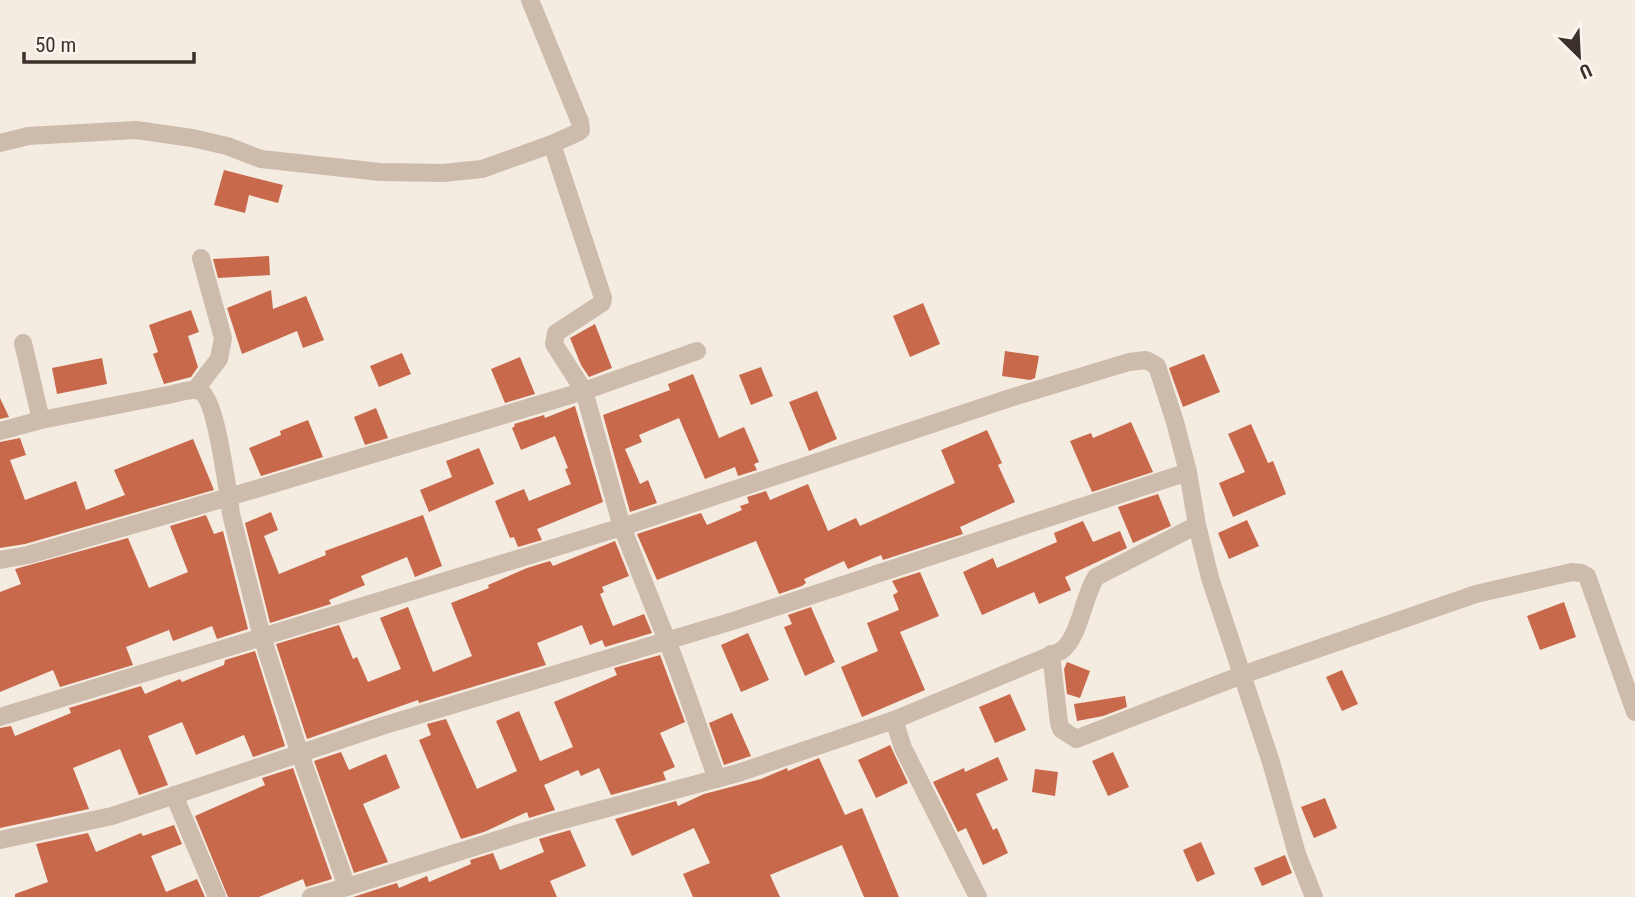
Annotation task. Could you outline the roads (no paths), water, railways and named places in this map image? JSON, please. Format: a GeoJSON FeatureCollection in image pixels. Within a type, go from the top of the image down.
{"type":"FeatureCollection","features":[{"type":"Feature","properties":{"kind":"street"},"geometry":{"type":"LineString","coordinates":[[0,143],[28,136],[136,130],[227,146],[261,159],[380,172],[430,173],[482,169],[554,154],[581,130],[580,121],[530,0]]}},
{"type":"Feature","properties":{"kind":"street"},"geometry":{"type":"LineString","coordinates":[[554,154],[603,299],[602,303],[556,333],[554,344],[584,391],[622,527],[675,660],[717,779]]}},
{"type":"Feature","properties":{"kind":"street"},"geometry":{"type":"LineString","coordinates":[[0,432],[41,420],[195,390],[219,359],[223,338],[201,258]]}},
{"type":"Feature","properties":{"kind":"street"},"geometry":{"type":"LineString","coordinates":[[23,343],[41,420]]}},
{"type":"Feature","properties":{"kind":"street"},"geometry":{"type":"LineString","coordinates":[[0,560],[28,555],[229,497],[584,391],[697,351]]}},
{"type":"Feature","properties":{"kind":"street"},"geometry":{"type":"LineString","coordinates":[[0,717],[622,527],[1010,398],[1129,362],[1146,360],[1157,366],[1175,422],[1210,578],[1297,854],[1314,897]]}},
{"type":"Feature","properties":{"kind":"street"},"geometry":{"type":"LineString","coordinates":[[195,390],[205,396],[216,423],[231,514],[262,637],[347,887]]}},
{"type":"Feature","properties":{"kind":"street"},"geometry":{"type":"LineString","coordinates":[[0,840],[112,816],[382,726],[666,641],[1188,472]]}},
{"type":"Feature","properties":{"kind":"street"},"geometry":{"type":"LineString","coordinates":[[312,897],[548,824],[717,779],[894,720],[1061,651],[1071,640],[1096,577],[1197,526]]}},
{"type":"Feature","properties":{"kind":"street"},"geometry":{"type":"LineString","coordinates":[[1051,654],[1059,723],[1061,729],[1076,739],[1242,675],[1476,594],[1572,572],[1587,576],[1635,712]]}},
{"type":"Feature","properties":{"kind":"street"},"geometry":{"type":"LineString","coordinates":[[894,720],[903,748],[978,897]]}},
{"type":"Feature","properties":{"kind":"street"},"geometry":{"type":"LineString","coordinates":[[174,796],[217,897]]}}]}
